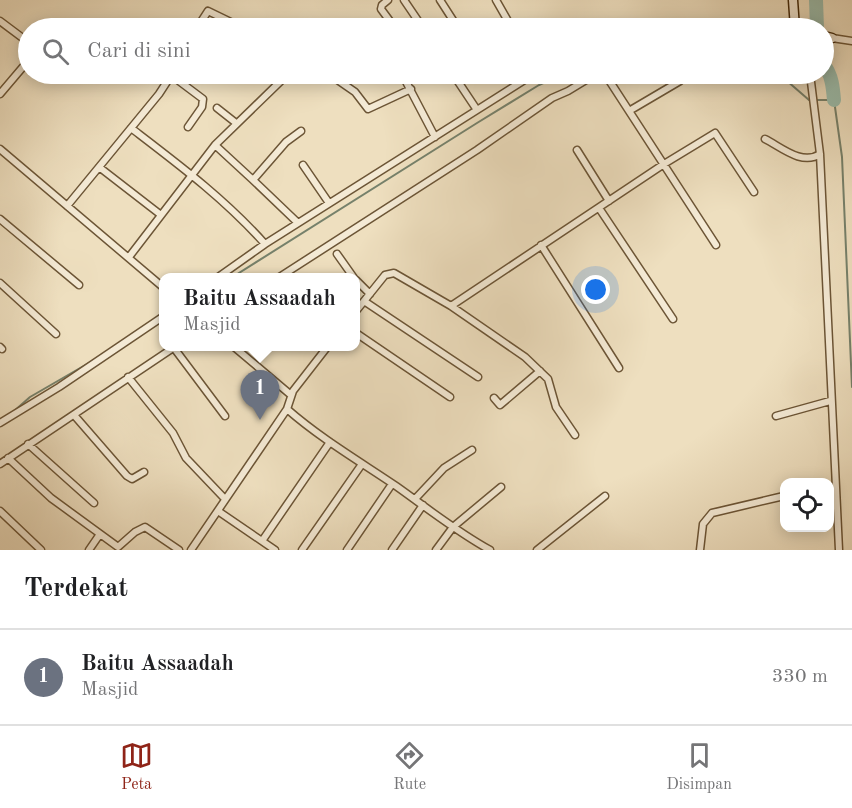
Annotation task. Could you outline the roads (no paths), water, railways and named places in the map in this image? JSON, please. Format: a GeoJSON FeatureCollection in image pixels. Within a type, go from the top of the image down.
{"type":"FeatureCollection","features":[{"type":"Feature","properties":{"kind":"street"},"geometry":{"type":"LineString","coordinates":[[388,0],[381,9],[388,18]]}},
{"type":"Feature","properties":{"kind":"street"},"geometry":{"type":"LineString","coordinates":[[404,0],[416,18]]}},
{"type":"Feature","properties":{"kind":"street"},"geometry":{"type":"LineString","coordinates":[[440,0],[452,18]]}},
{"type":"Feature","properties":{"kind":"street"},"geometry":{"type":"LineString","coordinates":[[496,0],[506,18]]}},
{"type":"Feature","properties":{"kind":"street"},"geometry":{"type":"LineString","coordinates":[[793,0],[794,18]]}},
{"type":"Feature","properties":{"kind":"street"},"geometry":{"type":"LineString","coordinates":[[203,18],[208,11],[222,18]]}},
{"type":"Feature","properties":{"kind":"street"},"geometry":{"type":"LineString","coordinates":[[0,21],[18,34]]}},
{"type":"Feature","properties":{"kind":"street"},"geometry":{"type":"LineString","coordinates":[[834,38],[852,41]]}},
{"type":"Feature","properties":{"kind":"street"},"geometry":{"type":"LineString","coordinates":[[0,94],[18,73]]}},
{"type":"Feature","properties":{"kind":"street"},"geometry":{"type":"LineString","coordinates":[[67,206],[166,84]]}},
{"type":"Feature","properties":{"kind":"street"},"geometry":{"type":"LineString","coordinates":[[184,84],[203,99],[202,107],[188,127]]}},
{"type":"Feature","properties":{"kind":"street"},"geometry":{"type":"LineString","coordinates":[[129,257],[215,145],[277,84]]}},
{"type":"Feature","properties":{"kind":"street"},"geometry":{"type":"LineString","coordinates":[[343,84],[355,92],[369,109],[411,89]]}},
{"type":"Feature","properties":{"kind":"street"},"geometry":{"type":"LineString","coordinates":[[408,84],[435,137]]}},
{"type":"Feature","properties":{"kind":"street"},"geometry":{"type":"LineString","coordinates":[[460,84],[477,110]]}},
{"type":"Feature","properties":{"kind":"street"},"geometry":{"type":"LineString","coordinates":[[224,273],[265,244],[518,84]]}},
{"type":"Feature","properties":{"kind":"street"},"geometry":{"type":"LineString","coordinates":[[286,273],[477,150],[543,104],[578,84]]}},
{"type":"Feature","properties":{"kind":"street"},"geometry":{"type":"LineString","coordinates":[[611,84],[717,245]]}},
{"type":"Feature","properties":{"kind":"street"},"geometry":{"type":"LineString","coordinates":[[629,111],[675,84]]}},
{"type":"Feature","properties":{"kind":"street"},"geometry":{"type":"LineString","coordinates":[[812,84],[820,154],[832,478]]}},
{"type":"Feature","properties":{"kind":"street"},"geometry":{"type":"LineString","coordinates":[[217,108],[236,123]]}},
{"type":"Feature","properties":{"kind":"street"},"geometry":{"type":"LineString","coordinates":[[130,128],[191,174],[235,213],[265,244]]}},
{"type":"Feature","properties":{"kind":"street"},"geometry":{"type":"LineString","coordinates":[[253,180],[286,142],[301,131]]}},
{"type":"Feature","properties":{"kind":"street"},"geometry":{"type":"LineString","coordinates":[[451,306],[715,133],[754,192]]}},
{"type":"Feature","properties":{"kind":"street"},"geometry":{"type":"LineString","coordinates":[[765,139],[800,157],[810,159],[820,154]]}},
{"type":"Feature","properties":{"kind":"street"},"geometry":{"type":"LineString","coordinates":[[215,145],[298,224]]}},
{"type":"Feature","properties":{"kind":"street"},"geometry":{"type":"LineString","coordinates":[[0,149],[159,284]]}},
{"type":"Feature","properties":{"kind":"street"},"geometry":{"type":"LineString","coordinates":[[577,150],[609,201]]}},
{"type":"Feature","properties":{"kind":"street"},"geometry":{"type":"LineString","coordinates":[[303,165],[329,203]]}},
{"type":"Feature","properties":{"kind":"street"},"geometry":{"type":"LineString","coordinates":[[99,167],[161,215]]}},
{"type":"Feature","properties":{"kind":"street"},"geometry":{"type":"LineString","coordinates":[[599,208],[673,319]]}},
{"type":"Feature","properties":{"kind":"street"},"geometry":{"type":"LineString","coordinates":[[0,219],[79,285]]}},
{"type":"Feature","properties":{"kind":"street"},"geometry":{"type":"LineString","coordinates":[[541,245],[619,368]]}},
{"type":"Feature","properties":{"kind":"street"},"geometry":{"type":"LineString","coordinates":[[337,254],[351,273]]}},
{"type":"Feature","properties":{"kind":"street"},"geometry":{"type":"LineString","coordinates":[[360,306],[385,275],[394,273],[451,306],[515,348],[540,371],[549,383],[556,408],[575,435]]}},
{"type":"Feature","properties":{"kind":"street"},"geometry":{"type":"LineString","coordinates":[[0,283],[56,334]]}},
{"type":"Feature","properties":{"kind":"street"},"geometry":{"type":"LineString","coordinates":[[360,284],[370,294]]}},
{"type":"Feature","properties":{"kind":"street"},"geometry":{"type":"LineString","coordinates":[[364,301],[478,377]]}},
{"type":"Feature","properties":{"kind":"street"},"geometry":{"type":"LineString","coordinates":[[1,421],[159,319]]}},
{"type":"Feature","properties":{"kind":"street"},"geometry":{"type":"LineString","coordinates":[[360,336],[450,397]]}},
{"type":"Feature","properties":{"kind":"street"},"geometry":{"type":"LineString","coordinates":[[0,464],[169,351]]}},
{"type":"Feature","properties":{"kind":"street"},"geometry":{"type":"LineString","coordinates":[[178,351],[225,416]]}},
{"type":"Feature","properties":{"kind":"street"},"geometry":{"type":"LineString","coordinates":[[239,351],[291,395]]}},
{"type":"Feature","properties":{"kind":"street"},"geometry":{"type":"LineString","coordinates":[[191,550],[287,409],[291,395],[324,351]]}},
{"type":"Feature","properties":{"kind":"street"},"geometry":{"type":"LineString","coordinates":[[494,398],[500,405],[540,371]]}},
{"type":"Feature","properties":{"kind":"street"},"geometry":{"type":"LineString","coordinates":[[128,377],[173,433],[186,458],[225,499]]}},
{"type":"Feature","properties":{"kind":"street"},"geometry":{"type":"LineString","coordinates":[[776,416],[830,401]]}},
{"type":"Feature","properties":{"kind":"street"},"geometry":{"type":"LineString","coordinates":[[287,409],[330,442],[490,550]]}},
{"type":"Feature","properties":{"kind":"street"},"geometry":{"type":"LineString","coordinates":[[74,415],[127,476],[132,479],[144,472]]}},
{"type":"Feature","properties":{"kind":"street"},"geometry":{"type":"LineString","coordinates":[[262,541],[330,442]]}},
{"type":"Feature","properties":{"kind":"street"},"geometry":{"type":"LineString","coordinates":[[28,444],[94,503]]}},
{"type":"Feature","properties":{"kind":"street"},"geometry":{"type":"LineString","coordinates":[[415,500],[444,468],[472,450]]}},
{"type":"Feature","properties":{"kind":"street"},"geometry":{"type":"LineString","coordinates":[[8,458],[57,503],[120,549],[135,532],[145,527],[179,550]]}},
{"type":"Feature","properties":{"kind":"street"},"geometry":{"type":"LineString","coordinates":[[302,550],[363,464]]}},
{"type":"Feature","properties":{"kind":"street"},"geometry":{"type":"LineString","coordinates":[[347,550],[393,484]]}},
{"type":"Feature","properties":{"kind":"street"},"geometry":{"type":"LineString","coordinates":[[436,550],[453,527],[501,487]]}},
{"type":"Feature","properties":{"kind":"street"},"geometry":{"type":"LineString","coordinates":[[537,550],[605,496]]}},
{"type":"Feature","properties":{"kind":"street"},"geometry":{"type":"LineString","coordinates":[[700,550],[703,524],[712,513],[780,497]]}},
{"type":"Feature","properties":{"kind":"street"},"geometry":{"type":"LineString","coordinates":[[392,550],[423,505]]}},
{"type":"Feature","properties":{"kind":"street"},"geometry":{"type":"LineString","coordinates":[[834,507],[838,550]]}},
{"type":"Feature","properties":{"kind":"street"},"geometry":{"type":"LineString","coordinates":[[0,511],[41,550]]}},
{"type":"Feature","properties":{"kind":"street"},"geometry":{"type":"LineString","coordinates":[[218,511],[275,550]]}},
{"type":"Feature","properties":{"kind":"street"},"geometry":{"type":"LineString","coordinates":[[89,550],[100,534]]}},
{"type":"Feature","properties":{"kind":"waterway"},"geometry":{"type":"LineString","coordinates":[[816,0],[817,18]]}},
{"type":"Feature","properties":{"kind":"waterway"},"geometry":{"type":"LineString","coordinates":[[239,273],[541,84]]}},
{"type":"Feature","properties":{"kind":"waterway"},"geometry":{"type":"LineString","coordinates":[[791,84],[809,100],[834,100],[842,157],[852,387]]}},
{"type":"Feature","properties":{"kind":"waterway"},"geometry":{"type":"LineString","coordinates":[[832,84],[834,100]]}},
{"type":"Feature","properties":{"kind":"waterway"},"geometry":{"type":"LineString","coordinates":[[13,412],[30,397],[94,360]]}},
{"type":"Feature","properties":{"kind":"place","name":"Baitu Assaadah"},"geometry":{"type":"Point","coordinates":[260,420]}}]}
